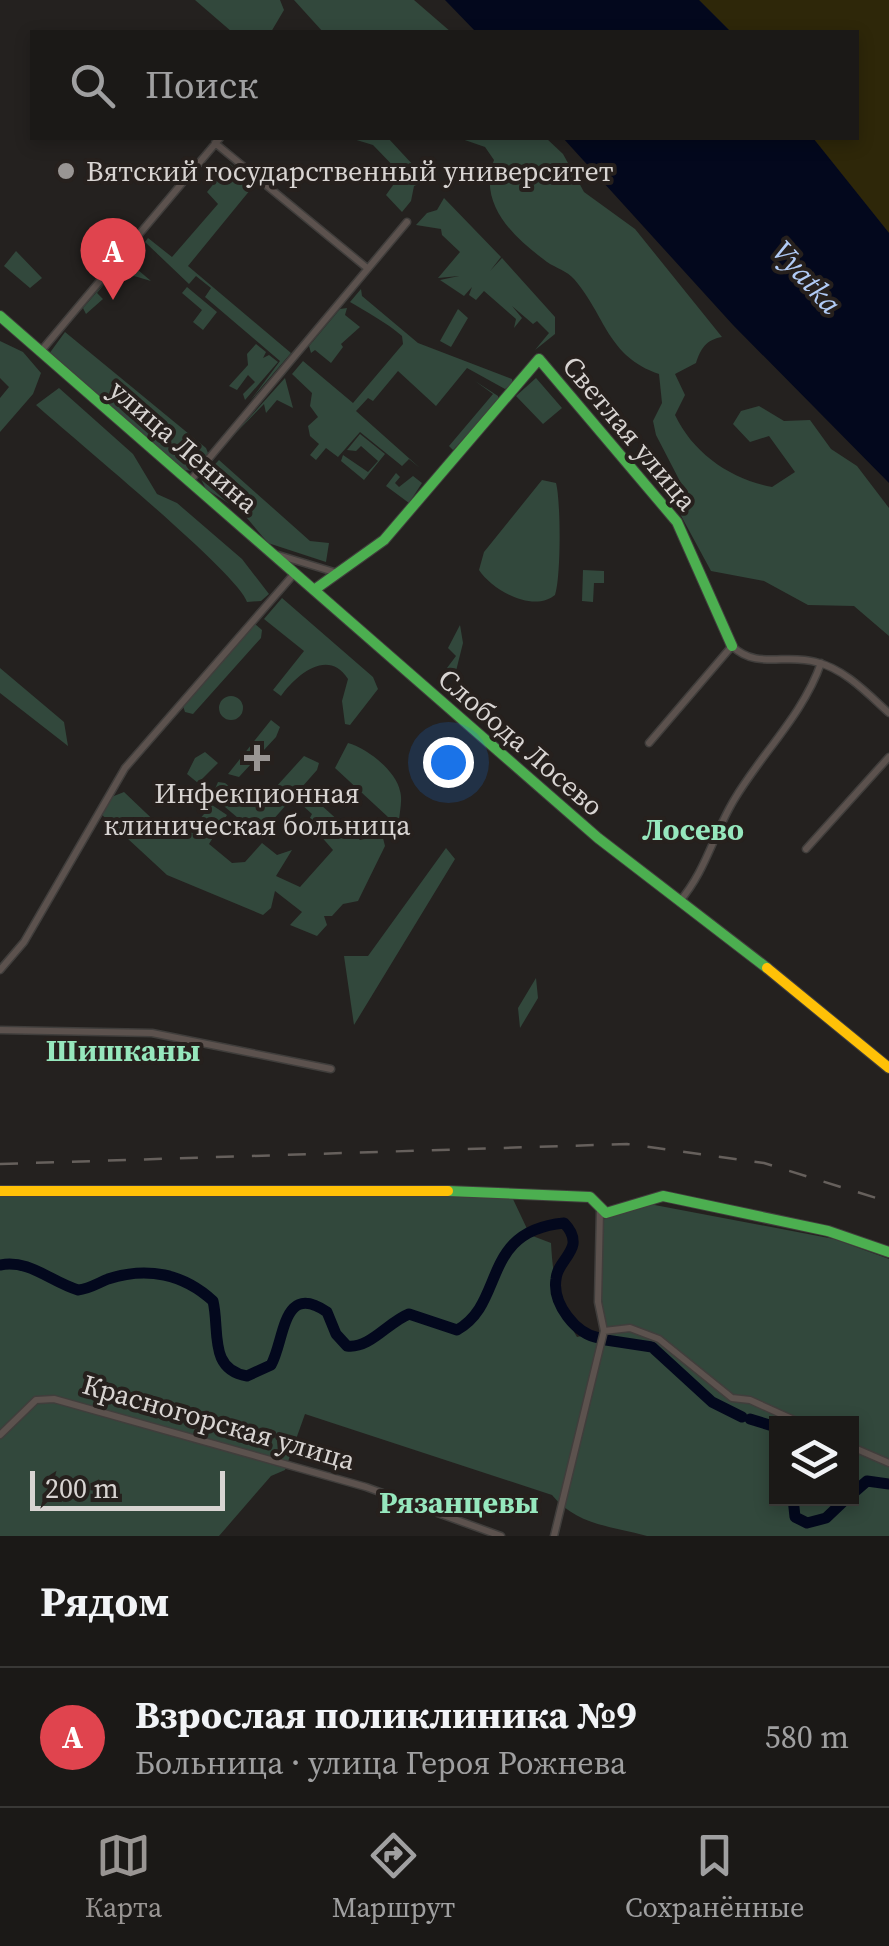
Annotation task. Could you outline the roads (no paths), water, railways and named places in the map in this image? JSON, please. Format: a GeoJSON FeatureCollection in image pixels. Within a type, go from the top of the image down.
{"type":"FeatureCollection","features":[{"type":"Feature","properties":{"kind":"street"},"geometry":{"type":"LineString","coordinates":[[40,352],[218,140],[367,268]]}},
{"type":"Feature","properties":{"kind":"street"},"geometry":{"type":"LineString","coordinates":[[190,481],[407,222]]}},
{"type":"Feature","properties":{"kind":"street","name":"улица Ленина"},"geometry":{"type":"LineString","coordinates":[[0,316],[338,612]]}},
{"type":"Feature","properties":{"kind":"street","name":"Светлая улица"},"geometry":{"type":"LineString","coordinates":[[334,572],[384,540],[539,360],[677,522],[732,646]]}},
{"type":"Feature","properties":{"kind":"street"},"geometry":{"type":"LineString","coordinates":[[274,554],[334,572]]}},
{"type":"Feature","properties":{"kind":"street"},"geometry":{"type":"LineString","coordinates":[[314,590],[334,572]]}},
{"type":"Feature","properties":{"kind":"street"},"geometry":{"type":"LineString","coordinates":[[0,970],[24,942],[125,768],[295,573]]}},
{"type":"Feature","properties":{"kind":"street","name":"Слобода Лосево"},"geometry":{"type":"LineString","coordinates":[[338,612],[678,903],[844,1027],[889,1068]]}},
{"type":"Feature","properties":{"kind":"street"},"geometry":{"type":"LineString","coordinates":[[648,743],[732,646],[753,660],[821,663],[858,686],[889,713]]}},
{"type":"Feature","properties":{"kind":"street"},"geometry":{"type":"LineString","coordinates":[[678,903],[698,881],[732,802],[796,712],[821,663]]}},
{"type":"Feature","properties":{"kind":"street"},"geometry":{"type":"LineString","coordinates":[[806,849],[889,757]]}},
{"type":"Feature","properties":{"kind":"street"},"geometry":{"type":"LineString","coordinates":[[0,1030],[152,1033],[331,1069]]}},
{"type":"Feature","properties":{"kind":"street"},"geometry":{"type":"LineString","coordinates":[[0,1191],[329,1188],[510,1192],[548,1200],[590,1197],[600,1211],[598,1302],[604,1331],[554,1536]]}},
{"type":"Feature","properties":{"kind":"street"},"geometry":{"type":"LineString","coordinates":[[600,1211],[610,1212],[663,1196],[828,1231],[889,1252]]}},
{"type":"Feature","properties":{"kind":"street"},"geometry":{"type":"LineString","coordinates":[[604,1331],[630,1328],[659,1338],[732,1398],[750,1400],[786,1416]]}},
{"type":"Feature","properties":{"kind":"street","name":"Красногорская улица"},"geometry":{"type":"LineString","coordinates":[[0,1435],[36,1400],[54,1399],[366,1487],[501,1536]]}},
{"type":"Feature","properties":{"kind":"street"},"geometry":{"type":"LineString","coordinates":[[859,1450],[889,1464]]}},
{"type":"Feature","properties":{"kind":"water"},"geometry":{"type":"Polygon","coordinates":[[[445,0],[699,0],[729,30],[474,30],[445,0]]]}},
{"type":"Feature","properties":{"kind":"water","name":"Vyatka"},"geometry":{"type":"Polygon","coordinates":[[[565,140],[815,140],[889,233],[889,483],[733,325],[565,140]]]}},
{"type":"Feature","properties":{"kind":"waterway"},"geometry":{"type":"LineString","coordinates":[[0,1265],[21,1265],[78,1290],[137,1273],[164,1275],[190,1284],[213,1301],[218,1347],[226,1366],[247,1376],[271,1365],[287,1318],[301,1304],[312,1304],[327,1312],[336,1334],[347,1346],[371,1339],[409,1314],[457,1330],[483,1303],[497,1269],[519,1239],[537,1229],[564,1223],[573,1244],[557,1274],[558,1298],[574,1324],[599,1338]]}},
{"type":"Feature","properties":{"kind":"waterway"},"geometry":{"type":"LineString","coordinates":[[606,1340],[652,1347],[712,1402],[742,1417]]}},
{"type":"Feature","properties":{"kind":"waterway"},"geometry":{"type":"LineString","coordinates":[[750,1419],[769,1425]]}},
{"type":"Feature","properties":{"kind":"waterway"},"geometry":{"type":"LineString","coordinates":[[859,1488],[867,1481],[889,1484]]}},
{"type":"Feature","properties":{"kind":"waterway"},"geometry":{"type":"LineString","coordinates":[[794,1506],[795,1517],[807,1523],[826,1518],[839,1506]]}},
{"type":"Feature","properties":{"kind":"railway"},"geometry":{"type":"LineString","coordinates":[[0,1164],[627,1144],[764,1163],[889,1202]]}},
{"type":"Feature","properties":{"kind":"place","name":"Вятский государственный университет"},"geometry":{"type":"Point","coordinates":[66,171]}},
{"type":"Feature","properties":{"kind":"place","name":"Взрослая поликлиника №9"},"geometry":{"type":"Point","coordinates":[113,300]}},
{"type":"Feature","properties":{"kind":"place","name":"Инфекционная клиническая больница"},"geometry":{"type":"Point","coordinates":[257,758]}},
{"type":"Feature","properties":{"kind":"district","name":"Лосево"},"geometry":{"type":"Point","coordinates":[693,829]}},
{"type":"Feature","properties":{"kind":"district","name":"Шишканы"},"geometry":{"type":"Point","coordinates":[123,1050]}},
{"type":"Feature","properties":{"kind":"district","name":"Рязанцевы"},"geometry":{"type":"Point","coordinates":[459,1502]}}]}
